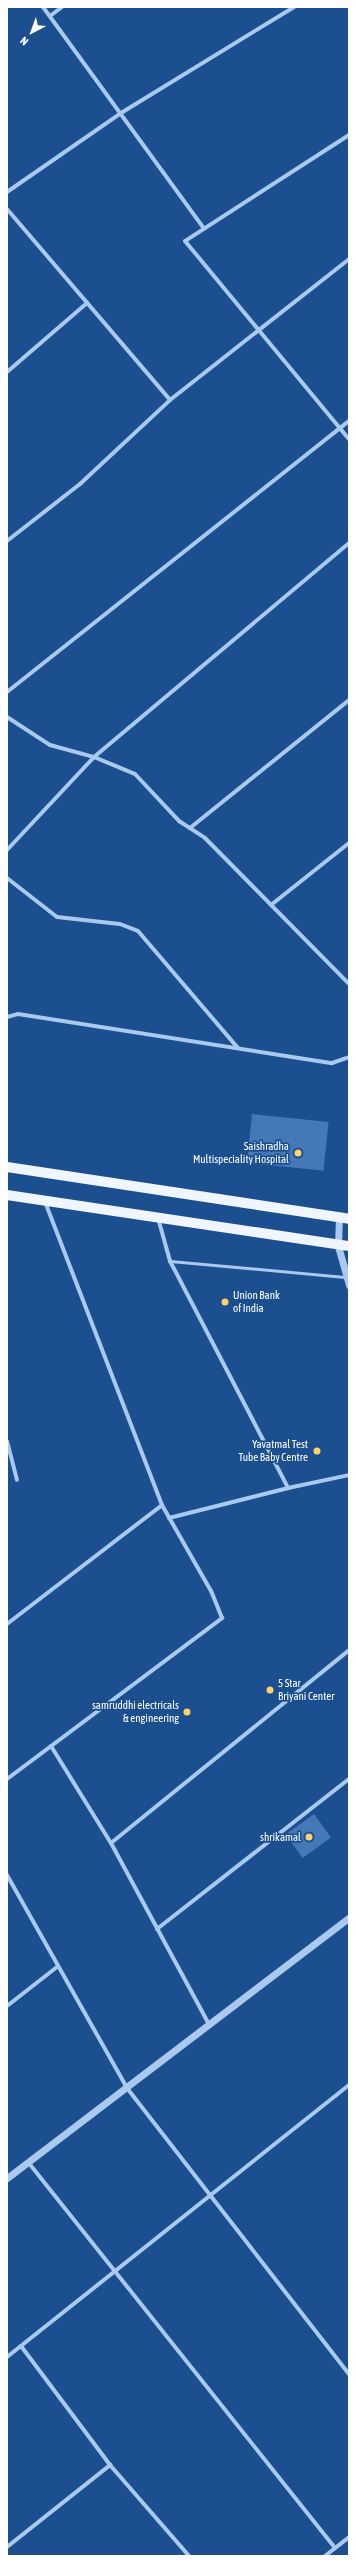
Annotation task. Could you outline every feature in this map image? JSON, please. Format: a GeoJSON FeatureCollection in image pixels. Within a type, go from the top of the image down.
{"type":"FeatureCollection","features":[{"type":"Feature","properties":{"kind":"main road"},"geometry":{"type":"LineString","coordinates":[[7,1167],[344,1218]]}},
{"type":"Feature","properties":{"kind":"main road"},"geometry":{"type":"LineString","coordinates":[[7,1195],[44,1199],[338,1246],[349,1246]]}},
{"type":"Feature","properties":{"kind":"street"},"geometry":{"type":"LineString","coordinates":[[43,7],[204,229]]}},
{"type":"Feature","properties":{"kind":"street"},"geometry":{"type":"LineString","coordinates":[[50,16],[62,7]]}},
{"type":"Feature","properties":{"kind":"street"},"geometry":{"type":"LineString","coordinates":[[7,192],[121,113],[294,7]]}},
{"type":"Feature","properties":{"kind":"street"},"geometry":{"type":"LineString","coordinates":[[349,135],[185,241],[349,439]]}},
{"type":"Feature","properties":{"kind":"street"},"geometry":{"type":"LineString","coordinates":[[7,209],[170,400]]}},
{"type":"Feature","properties":{"kind":"street"},"geometry":{"type":"LineString","coordinates":[[7,541],[80,484],[170,400],[260,331],[349,259]]}},
{"type":"Feature","properties":{"kind":"street"},"geometry":{"type":"LineString","coordinates":[[7,372],[87,303]]}},
{"type":"Feature","properties":{"kind":"street"},"geometry":{"type":"LineString","coordinates":[[7,692],[349,421]]}},
{"type":"Feature","properties":{"kind":"street"},"geometry":{"type":"LineString","coordinates":[[7,850],[94,757],[349,543]]}},
{"type":"Feature","properties":{"kind":"street"},"geometry":{"type":"LineString","coordinates":[[190,828],[349,700]]}},
{"type":"Feature","properties":{"kind":"street"},"geometry":{"type":"LineString","coordinates":[[7,717],[50,746],[94,757],[135,774],[190,828],[205,838],[349,984]]}},
{"type":"Feature","properties":{"kind":"street"},"geometry":{"type":"LineString","coordinates":[[271,905],[349,844]]}},
{"type":"Feature","properties":{"kind":"street"},"geometry":{"type":"LineString","coordinates":[[7,878],[58,917],[120,924],[138,931],[238,1048]]}},
{"type":"Feature","properties":{"kind":"street"},"geometry":{"type":"LineString","coordinates":[[7,1017],[18,1014],[332,1063],[349,1057]]}},
{"type":"Feature","properties":{"kind":"street"},"geometry":{"type":"LineString","coordinates":[[7,1779],[222,1618],[162,1505],[44,1199]]}},
{"type":"Feature","properties":{"kind":"street"},"geometry":{"type":"LineString","coordinates":[[158,1218],[170,1261],[288,1488]]}},
{"type":"Feature","properties":{"kind":"street"},"geometry":{"type":"LineString","coordinates":[[344,1218],[338,1246],[349,1285]]}},
{"type":"Feature","properties":{"kind":"street"},"geometry":{"type":"LineString","coordinates":[[7,1441],[17,1480]]}},
{"type":"Feature","properties":{"kind":"street"},"geometry":{"type":"LineString","coordinates":[[169,1518],[288,1488],[349,1475]]}},
{"type":"Feature","properties":{"kind":"street"},"geometry":{"type":"LineString","coordinates":[[7,1624],[162,1505]]}},
{"type":"Feature","properties":{"kind":"street"},"geometry":{"type":"LineString","coordinates":[[111,1843],[349,1650]]}},
{"type":"Feature","properties":{"kind":"street"},"geometry":{"type":"LineString","coordinates":[[51,1746],[111,1843],[209,2024]]}},
{"type":"Feature","properties":{"kind":"street"},"geometry":{"type":"LineString","coordinates":[[157,1929],[349,1779]]}},
{"type":"Feature","properties":{"kind":"street"},"geometry":{"type":"LineString","coordinates":[[7,1875],[57,1967],[127,2088],[349,2374]]}},
{"type":"Feature","properties":{"kind":"street"},"geometry":{"type":"LineString","coordinates":[[7,2178],[349,1918]]}},
{"type":"Feature","properties":{"kind":"street"},"geometry":{"type":"LineString","coordinates":[[7,2006],[57,1967]]}},
{"type":"Feature","properties":{"kind":"street"},"geometry":{"type":"LineString","coordinates":[[7,2357],[117,2270],[209,2194],[349,2085]]}},
{"type":"Feature","properties":{"kind":"street"},"geometry":{"type":"LineString","coordinates":[[28,2162],[117,2270],[335,2548]]}},
{"type":"Feature","properties":{"kind":"street"},"geometry":{"type":"LineString","coordinates":[[21,2346],[110,2465],[189,2556]]}},
{"type":"Feature","properties":{"kind":"street"},"geometry":{"type":"LineString","coordinates":[[7,2547],[110,2465]]}},
{"type":"Feature","properties":{"kind":"street"},"geometry":{"type":"LineString","coordinates":[[325,2556],[349,2537]]}},
{"type":"Feature","properties":{"kind":"lane"},"geometry":{"type":"LineString","coordinates":[[170,1261],[347,1277]]}},
{"type":"Feature","properties":{"kind":"building"},"geometry":{"type":"Polygon","coordinates":[[[252,1114],[329,1122],[323,1171],[247,1163],[252,1114]]]}},
{"type":"Feature","properties":{"kind":"building","name":"shrikamal"},"geometry":{"type":"Polygon","coordinates":[[[314,1814],[331,1837],[303,1858],[286,1835],[314,1814]]]}},
{"type":"Feature","properties":{"kind":"place","name":"Saishradha Multispeciality Hospital"},"geometry":{"type":"Point","coordinates":[298,1153]}},
{"type":"Feature","properties":{"kind":"place","name":"Union Bank of India"},"geometry":{"type":"Point","coordinates":[225,1302]}},
{"type":"Feature","properties":{"kind":"place","name":"Yavatmal Test Tube Baby Centre"},"geometry":{"type":"Point","coordinates":[317,1451]}},
{"type":"Feature","properties":{"kind":"place","name":"5 Star Briyani Center"},"geometry":{"type":"Point","coordinates":[270,1690]}},
{"type":"Feature","properties":{"kind":"place","name":"samruddhi electricals & engineering"},"geometry":{"type":"Point","coordinates":[187,1712]}},
{"type":"Feature","properties":{"kind":"place","name":"shrikamal"},"geometry":{"type":"Point","coordinates":[309,1837]}}]}
